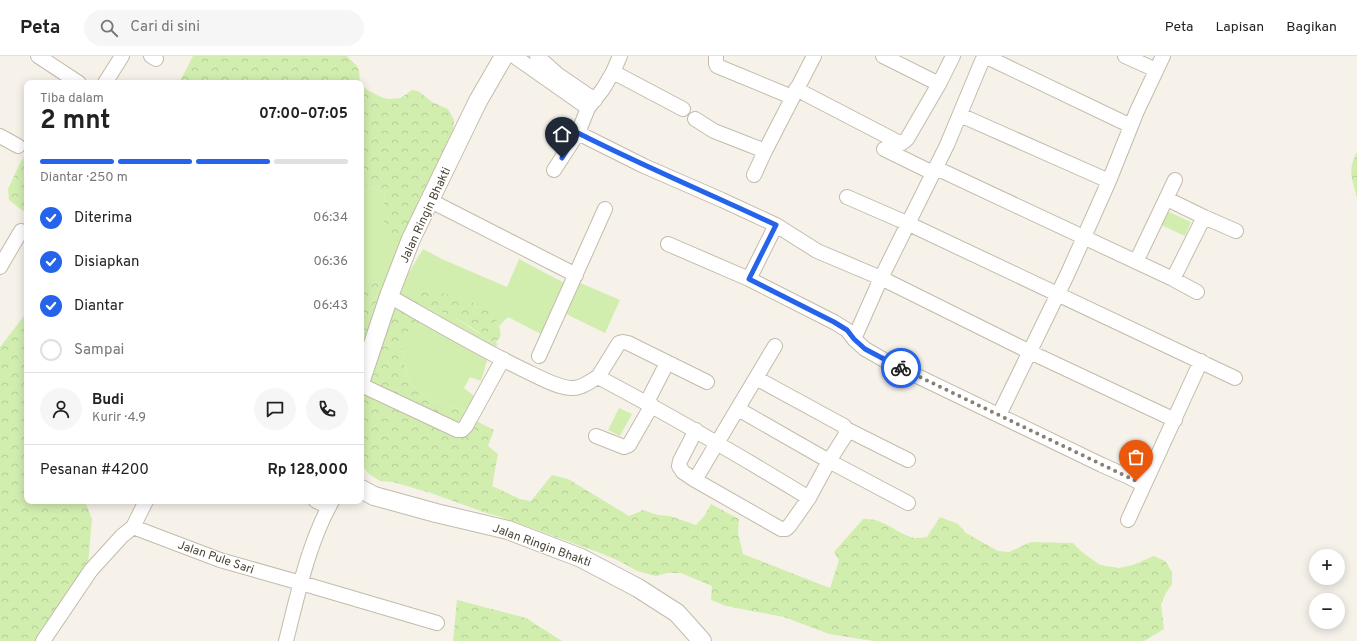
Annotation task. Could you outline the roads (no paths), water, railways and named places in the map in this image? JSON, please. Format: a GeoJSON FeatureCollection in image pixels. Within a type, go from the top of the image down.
{"type":"FeatureCollection","features":[{"type":"Feature","properties":{"kind":"street"},"geometry":{"type":"LineString","coordinates":[[38,56],[74,80]]}},
{"type":"Feature","properties":{"kind":"street"},"geometry":{"type":"LineString","coordinates":[[107,80],[122,56]]}},
{"type":"Feature","properties":{"kind":"street","name":"Jalan Ringin Bhakti"},"geometry":{"type":"LineString","coordinates":[[364,371],[389,296],[411,239],[478,102],[504,56]]}},
{"type":"Feature","properties":{"kind":"street"},"geometry":{"type":"LineString","coordinates":[[514,56],[592,104]]}},
{"type":"Feature","properties":{"kind":"street"},"geometry":{"type":"LineString","coordinates":[[537,56],[592,104]]}},
{"type":"Feature","properties":{"kind":"street"},"geometry":{"type":"LineString","coordinates":[[554,170],[578,133],[592,104],[613,72],[620,56]]}},
{"type":"Feature","properties":{"kind":"street"},"geometry":{"type":"LineString","coordinates":[[716,56],[717,66],[794,93],[902,143],[907,139],[939,84],[953,56]]}},
{"type":"Feature","properties":{"kind":"street"},"geometry":{"type":"LineString","coordinates":[[754,175],[794,93],[814,56]]}},
{"type":"Feature","properties":{"kind":"street"},"geometry":{"type":"LineString","coordinates":[[883,56],[939,84]]}},
{"type":"Feature","properties":{"kind":"street"},"geometry":{"type":"LineString","coordinates":[[1125,56],[1156,70]]}},
{"type":"Feature","properties":{"kind":"street"},"geometry":{"type":"LineString","coordinates":[[999,416],[1058,295],[1163,56]]}},
{"type":"Feature","properties":{"kind":"street"},"geometry":{"type":"LineString","coordinates":[[854,339],[881,278],[909,224],[960,115],[982,61],[988,58],[993,60],[1131,126]]}},
{"type":"Feature","properties":{"kind":"street"},"geometry":{"type":"LineString","coordinates":[[613,72],[683,110]]}},
{"type":"Feature","properties":{"kind":"street"},"geometry":{"type":"LineString","coordinates":[[960,115],[1108,181]]}},
{"type":"Feature","properties":{"kind":"street"},"geometry":{"type":"LineString","coordinates":[[695,119],[714,131],[765,151]]}},
{"type":"Feature","properties":{"kind":"street"},"geometry":{"type":"LineString","coordinates":[[578,133],[644,166],[776,225],[817,251],[881,278],[1030,352],[1175,420]]}},
{"type":"Feature","properties":{"kind":"street"},"geometry":{"type":"LineString","coordinates":[[0,136],[18,146]]}},
{"type":"Feature","properties":{"kind":"street"},"geometry":{"type":"LineString","coordinates":[[884,149],[1083,237],[1173,279],[1197,292]]}},
{"type":"Feature","properties":{"kind":"street"},"geometry":{"type":"LineString","coordinates":[[1136,262],[1175,180]]}},
{"type":"Feature","properties":{"kind":"street"},"geometry":{"type":"LineString","coordinates":[[847,196],[1235,378]]}},
{"type":"Feature","properties":{"kind":"street"},"geometry":{"type":"LineString","coordinates":[[1167,199],[1236,231]]}},
{"type":"Feature","properties":{"kind":"street"},"geometry":{"type":"LineString","coordinates":[[429,200],[576,275]]}},
{"type":"Feature","properties":{"kind":"street"},"geometry":{"type":"LineString","coordinates":[[539,356],[605,210]]}},
{"type":"Feature","properties":{"kind":"street"},"geometry":{"type":"LineString","coordinates":[[1173,279],[1204,217]]}},
{"type":"Feature","properties":{"kind":"street"},"geometry":{"type":"LineString","coordinates":[[749,279],[776,225]]}},
{"type":"Feature","properties":{"kind":"street"},"geometry":{"type":"LineString","coordinates":[[0,267],[21,231]]}},
{"type":"Feature","properties":{"kind":"street"},"geometry":{"type":"LineString","coordinates":[[668,244],[749,279],[834,322],[847,330],[865,349],[886,361],[1129,477],[1144,486]]}},
{"type":"Feature","properties":{"kind":"street"},"geometry":{"type":"LineString","coordinates":[[389,296],[475,346],[562,387],[580,387],[598,377],[619,343],[623,342],[628,343],[707,382]]}},
{"type":"Feature","properties":{"kind":"street"},"geometry":{"type":"LineString","coordinates":[[695,480],[775,346]]}},
{"type":"Feature","properties":{"kind":"street"},"geometry":{"type":"LineString","coordinates":[[364,386],[457,430],[462,430],[466,426],[503,359]]}},
{"type":"Feature","properties":{"kind":"street"},"geometry":{"type":"LineString","coordinates":[[1128,520],[1201,361]]}},
{"type":"Feature","properties":{"kind":"street"},"geometry":{"type":"LineString","coordinates":[[596,436],[624,447],[629,445],[667,363]]}},
{"type":"Feature","properties":{"kind":"street"},"geometry":{"type":"LineString","coordinates":[[598,377],[696,430],[809,498]]}},
{"type":"Feature","properties":{"kind":"street"},"geometry":{"type":"LineString","coordinates":[[756,378],[844,426],[846,429],[908,460]]}},
{"type":"Feature","properties":{"kind":"street"},"geometry":{"type":"LineString","coordinates":[[738,409],[829,462],[908,503]]}},
{"type":"Feature","properties":{"kind":"street"},"geometry":{"type":"LineString","coordinates":[[696,430],[680,461],[679,466],[683,472],[781,529],[786,529],[809,498],[845,436],[846,429]]}},
{"type":"Feature","properties":{"kind":"street","name":"Jalan Ringin Bhakti"},"geometry":{"type":"LineString","coordinates":[[364,491],[374,496],[508,530],[581,558],[638,588],[677,613],[702,641]]}},
{"type":"Feature","properties":{"kind":"street"},"geometry":{"type":"LineString","coordinates":[[43,641],[91,570],[122,536],[133,527],[144,504]]}},
{"type":"Feature","properties":{"kind":"street"},"geometry":{"type":"LineString","coordinates":[[286,641],[301,583],[314,543],[330,504]]}},
{"type":"Feature","properties":{"kind":"street","name":"Jalan Pule Sari"},"geometry":{"type":"LineString","coordinates":[[133,527],[220,560],[437,623]]}}]}
